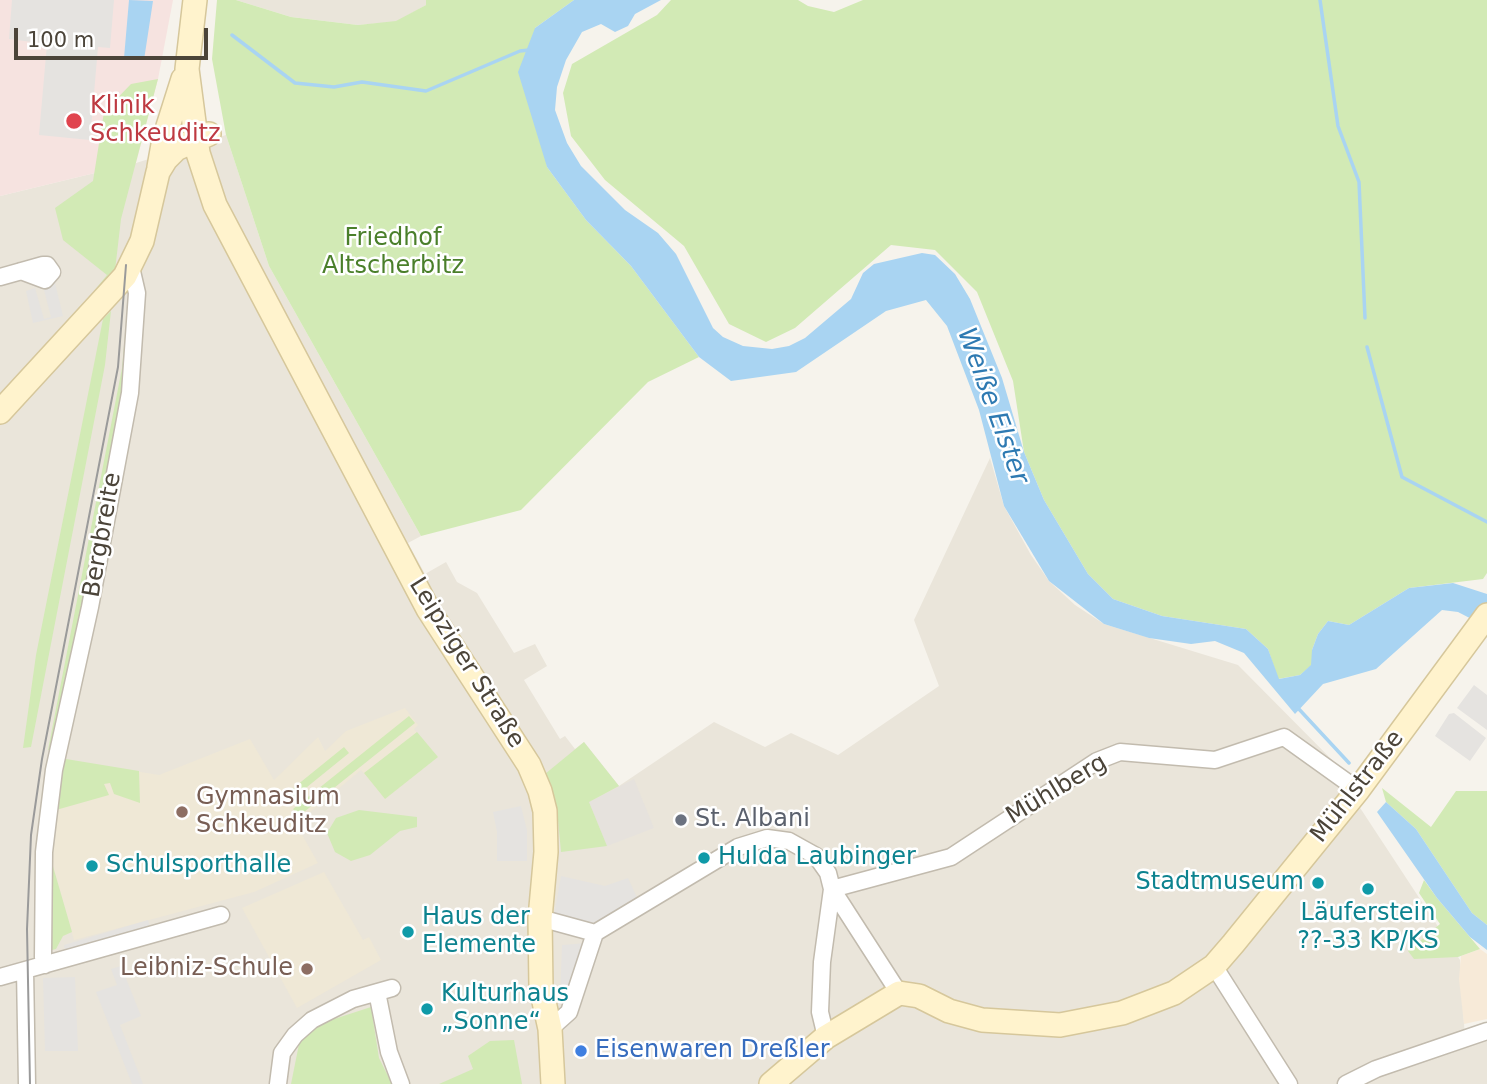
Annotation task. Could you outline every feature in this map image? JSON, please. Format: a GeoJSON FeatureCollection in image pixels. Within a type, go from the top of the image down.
{"type":"FeatureCollection","features":[{"type":"Feature","properties":{"kind":"street","name":"Leipziger Straße"},"geometry":{"type":"LineString","coordinates":[[159,172],[169,126],[187,69],[195,4]]}},
{"type":"Feature","properties":{"kind":"street","name":"Leipziger Straße"},"geometry":{"type":"LineString","coordinates":[[195,4],[202,169],[231,240],[254,275],[428,609],[529,765],[545,811],[546,852],[540,918],[541,988],[550,1029],[553,1084]]}},
{"type":"Feature","properties":{"kind":"street","name":"Leipziger Straße"},"geometry":{"type":"LineString","coordinates":[[187,69],[200,125],[254,275]]}},
{"type":"Feature","properties":{"kind":"street"},"geometry":{"type":"LineString","coordinates":[[169,126],[200,125]]}},
{"type":"Feature","properties":{"kind":"street"},"geometry":{"type":"LineString","coordinates":[[0,412],[118,285],[131,267],[142,241],[159,172],[170,153],[200,125]]}},
{"type":"Feature","properties":{"kind":"street","name":"Bergbreite"},"geometry":{"type":"LineString","coordinates":[[45,965],[44,852],[54,770],[90,607],[130,393],[137,293],[131,267]]}},
{"type":"Feature","properties":{"kind":"street"},"geometry":{"type":"LineString","coordinates":[[0,277],[21,271]]}},
{"type":"Feature","properties":{"kind":"street","name":"Mühlstraße"},"geometry":{"type":"LineString","coordinates":[[899,993],[919,996],[949,1011],[982,1020],[1060,1025],[1122,1013],[1174,993],[1214,966],[1359,790],[1481,623]]}},
{"type":"Feature","properties":{"kind":"street","name":"Mühlberg"},"geometry":{"type":"LineString","coordinates":[[832,888],[951,858],[1097,761],[1120,752],[1215,760],[1284,737],[1359,790]]}},
{"type":"Feature","properties":{"kind":"street"},"geometry":{"type":"LineString","coordinates":[[550,1029],[569,1012],[595,933],[738,847],[767,838],[789,841],[816,856],[828,873],[832,888],[899,993],[827,1037],[771,1084]]}},
{"type":"Feature","properties":{"kind":"street"},"geometry":{"type":"LineString","coordinates":[[827,1037],[820,1012],[822,962],[832,888]]}},
{"type":"Feature","properties":{"kind":"street"},"geometry":{"type":"LineString","coordinates":[[0,977],[221,915]]}},
{"type":"Feature","properties":{"kind":"street"},"geometry":{"type":"LineString","coordinates":[[540,918],[595,933]]}},
{"type":"Feature","properties":{"kind":"street"},"geometry":{"type":"LineString","coordinates":[[1214,966],[1289,1084]]}},
{"type":"Feature","properties":{"kind":"street"},"geometry":{"type":"LineString","coordinates":[[25,970],[27,1084]]}},
{"type":"Feature","properties":{"kind":"street"},"geometry":{"type":"LineString","coordinates":[[278,1084],[282,1053],[295,1035],[312,1020],[352,999],[385,990],[389,1052],[401,1084]]}},
{"type":"Feature","properties":{"kind":"street"},"geometry":{"type":"LineString","coordinates":[[1346,1084],[1388,1064],[1487,1031]]}},
{"type":"Feature","properties":{"kind":"street"},"geometry":{"type":"LineString","coordinates":[[1270,1058],[1273,1084]]}},
{"type":"Feature","properties":{"kind":"shaded area","name":"Klinik Schkeuditz"},"geometry":{"type":"Polygon","coordinates":[[[0,0],[173,0],[158,79],[136,163],[0,196],[0,0]]]}},
{"type":"Feature","properties":{"kind":"shaded area"},"geometry":{"type":"Polygon","coordinates":[[[12,0],[114,0],[110,48],[98,47],[90,140],[39,135],[47,44],[9,39],[12,0]]]}},
{"type":"Feature","properties":{"kind":"shaded area"},"geometry":{"type":"Polygon","coordinates":[[[236,0],[426,0],[426,5],[396,22],[358,25],[291,17],[236,0]]]}},
{"type":"Feature","properties":{"kind":"shaded area"},"geometry":{"type":"Polygon","coordinates":[[[226,135],[269,266],[421,536],[408,543],[425,574],[446,562],[457,582],[477,593],[514,653],[535,644],[547,666],[524,680],[560,739],[565,736],[575,749],[584,742],[619,786],[714,722],[765,747],[791,733],[838,755],[939,686],[914,620],[990,458],[1004,506],[1031,555],[1049,581],[1075,605],[1104,624],[1238,665],[1341,769],[1349,791],[1460,960],[1465,1039],[1487,1033],[1487,1084],[0,1084],[0,196],[136,163],[226,135]]]}},
{"type":"Feature","properties":{"kind":"shaded area"},"geometry":{"type":"Polygon","coordinates":[[[55,283],[63,316],[33,323],[26,291],[35,288],[44,319],[51,317],[43,286],[55,283]]]}},
{"type":"Feature","properties":{"kind":"shaded area"},"geometry":{"type":"Polygon","coordinates":[[[1474,685],[1487,695],[1487,730],[1457,708],[1474,685]]]}},
{"type":"Feature","properties":{"kind":"shaded area","name":"Gymnasium Schkeuditz"},"geometry":{"type":"Polygon","coordinates":[[[405,708],[418,725],[414,729],[438,757],[385,799],[361,770],[296,824],[318,863],[254,892],[74,940],[50,856],[60,759],[159,775],[250,739],[274,780],[318,737],[325,751],[346,731],[405,708]]]}},
{"type":"Feature","properties":{"kind":"shaded area"},"geometry":{"type":"Polygon","coordinates":[[[1454,713],[1486,738],[1470,761],[1435,736],[1449,714],[1454,713]]]}},
{"type":"Feature","properties":{"kind":"shaded area"},"geometry":{"type":"Polygon","coordinates":[[[634,779],[654,828],[607,846],[589,802],[634,779]]]}},
{"type":"Feature","properties":{"kind":"shaded area"},"geometry":{"type":"Polygon","coordinates":[[[521,806],[527,830],[527,861],[497,861],[497,832],[493,812],[521,806]]]}},
{"type":"Feature","properties":{"kind":"shaded area"},"geometry":{"type":"Polygon","coordinates":[[[324,872],[363,940],[369,937],[381,960],[297,1008],[242,908],[324,872]]]}},
{"type":"Feature","properties":{"kind":"shaded area"},"geometry":{"type":"Polygon","coordinates":[[[561,876],[605,886],[628,878],[638,900],[593,923],[554,916],[561,876]]]}},
{"type":"Feature","properties":{"kind":"shaded area"},"geometry":{"type":"Polygon","coordinates":[[[148,920],[151,930],[66,954],[64,945],[148,920]]]}},
{"type":"Feature","properties":{"kind":"shaded area"},"geometry":{"type":"Polygon","coordinates":[[[587,943],[569,997],[560,998],[562,945],[587,943]]]}},
{"type":"Feature","properties":{"kind":"shaded area"},"geometry":{"type":"Polygon","coordinates":[[[1480,949],[1487,954],[1487,1019],[1464,1024],[1459,979],[1461,956],[1480,949]]]}},
{"type":"Feature","properties":{"kind":"shaded area"},"geometry":{"type":"Polygon","coordinates":[[[121,966],[141,1016],[120,1025],[143,1084],[132,1084],[96,992],[117,985],[111,969],[121,966]]]}},
{"type":"Feature","properties":{"kind":"shaded area"},"geometry":{"type":"Polygon","coordinates":[[[75,977],[78,1051],[45,1051],[43,978],[75,977]]]}},
{"type":"Feature","properties":{"kind":"green space","name":"Friedhof Altscherbitz"},"geometry":{"type":"Polygon","coordinates":[[[217,0],[236,0],[291,17],[358,25],[396,21],[426,5],[426,0],[574,0],[535,28],[547,167],[586,220],[631,266],[699,357],[648,382],[521,510],[421,536],[269,266],[226,135],[212,59],[217,0]]]}},
{"type":"Feature","properties":{"kind":"green space"},"geometry":{"type":"Polygon","coordinates":[[[671,0],[798,0],[808,6],[834,12],[863,0],[1487,0],[1487,573],[1483,579],[1409,588],[1349,625],[1328,621],[1318,634],[1312,650],[1312,665],[1300,675],[1278,679],[1268,649],[1246,629],[1162,616],[1113,599],[1088,574],[1044,500],[1024,452],[1013,381],[977,292],[935,250],[891,245],[795,328],[766,342],[729,324],[684,246],[605,180],[571,136],[563,93],[572,64],[657,15],[671,0]]]}},
{"type":"Feature","properties":{"kind":"green space"},"geometry":{"type":"Polygon","coordinates":[[[158,79],[121,219],[114,279],[99,296],[94,291],[107,275],[63,240],[55,208],[93,181],[104,112],[131,84],[158,79]]]}},
{"type":"Feature","properties":{"kind":"green space"},"geometry":{"type":"Polygon","coordinates":[[[129,292],[133,294],[127,378],[65,698],[51,750],[48,750],[122,368],[129,292]]]}},
{"type":"Feature","properties":{"kind":"green space"},"geometry":{"type":"Polygon","coordinates":[[[111,311],[105,365],[31,747],[23,748],[36,655],[103,319],[111,311]]]}},
{"type":"Feature","properties":{"kind":"green space"},"geometry":{"type":"Polygon","coordinates":[[[409,716],[415,723],[299,816],[293,809],[409,716]]]}},
{"type":"Feature","properties":{"kind":"green space"},"geometry":{"type":"Polygon","coordinates":[[[417,732],[438,757],[385,799],[364,773],[417,732]]]}},
{"type":"Feature","properties":{"kind":"green space"},"geometry":{"type":"Polygon","coordinates":[[[584,742],[619,786],[589,802],[607,846],[561,852],[557,809],[545,774],[584,742]]]}},
{"type":"Feature","properties":{"kind":"green space"},"geometry":{"type":"Polygon","coordinates":[[[344,747],[349,753],[291,800],[286,794],[344,747]]]}},
{"type":"Feature","properties":{"kind":"green space"},"geometry":{"type":"Polygon","coordinates":[[[60,758],[139,771],[140,803],[114,794],[110,783],[104,784],[109,795],[56,810],[60,758]]]}},
{"type":"Feature","properties":{"kind":"green space"},"geometry":{"type":"Polygon","coordinates":[[[1382,788],[1431,827],[1456,791],[1487,791],[1487,925],[1472,913],[1416,829],[1386,802],[1382,788]]]}},
{"type":"Feature","properties":{"kind":"green space"},"geometry":{"type":"Polygon","coordinates":[[[359,810],[417,817],[417,827],[400,831],[370,855],[351,861],[335,852],[327,833],[336,818],[359,810]]]}},
{"type":"Feature","properties":{"kind":"green space"},"geometry":{"type":"Polygon","coordinates":[[[50,856],[72,932],[63,936],[56,949],[48,951],[50,856]]]}},
{"type":"Feature","properties":{"kind":"green space"},"geometry":{"type":"Polygon","coordinates":[[[1424,880],[1480,949],[1458,957],[1414,959],[1408,951],[1440,924],[1419,893],[1424,880]]]}},
{"type":"Feature","properties":{"kind":"green space"},"geometry":{"type":"Polygon","coordinates":[[[371,1007],[379,1058],[392,1084],[291,1084],[301,1034],[328,1021],[371,1007]]]}},
{"type":"Feature","properties":{"kind":"green space"},"geometry":{"type":"Polygon","coordinates":[[[514,1040],[522,1084],[439,1084],[473,1069],[468,1056],[490,1041],[514,1040]]]}},
{"type":"Feature","properties":{"kind":"water"},"geometry":{"type":"Polygon","coordinates":[[[129,0],[153,1],[144,60],[124,58],[129,0]]]}},
{"type":"Feature","properties":{"kind":"water","name":"Weiße Elster"},"geometry":{"type":"Polygon","coordinates":[[[574,0],[661,0],[635,14],[628,26],[615,32],[601,24],[582,32],[566,60],[557,87],[555,110],[567,143],[581,166],[625,210],[658,233],[676,254],[713,328],[723,337],[743,346],[772,349],[789,346],[805,338],[851,299],[863,273],[874,264],[922,253],[935,255],[955,274],[970,299],[1002,378],[1024,452],[1044,500],[1088,574],[1113,599],[1162,616],[1246,629],[1268,649],[1279,679],[1300,675],[1311,665],[1312,650],[1318,634],[1328,621],[1349,625],[1409,588],[1453,583],[1487,594],[1487,627],[1458,612],[1442,610],[1376,669],[1323,684],[1295,714],[1244,653],[1215,641],[1191,644],[1149,638],[1104,624],[1049,581],[1004,506],[979,410],[947,326],[926,300],[886,311],[796,372],[731,381],[699,357],[631,266],[586,220],[547,167],[518,72],[535,28],[574,0]]]}},
{"type":"Feature","properties":{"kind":"water"},"geometry":{"type":"Polygon","coordinates":[[[1386,802],[1416,829],[1472,913],[1487,925],[1487,950],[1470,937],[1437,898],[1377,812],[1386,802]]]}},
{"type":"Feature","properties":{"kind":"waterway"},"geometry":{"type":"LineString","coordinates":[[1320,0],[1338,126],[1359,182],[1365,318]]}},
{"type":"Feature","properties":{"kind":"waterway"},"geometry":{"type":"LineString","coordinates":[[232,35],[295,83],[334,87],[362,82],[426,91],[520,51],[529,50]]}},
{"type":"Feature","properties":{"kind":"waterway"},"geometry":{"type":"LineString","coordinates":[[1367,347],[1402,477],[1487,522]]}},
{"type":"Feature","properties":{"kind":"waterway"},"geometry":{"type":"LineString","coordinates":[[1297,707],[1349,763]]}},
{"type":"Feature","properties":{"kind":"tram line"},"geometry":{"type":"LineString","coordinates":[[30,1084],[27,929],[31,835],[42,759],[118,367],[126,265]]}},
{"type":"Feature","properties":{"kind":"place","name":"Klinik Schkeuditz"},"geometry":{"type":"Point","coordinates":[74,121]}},
{"type":"Feature","properties":{"kind":"place","name":"Gymnasium Schkeuditz"},"geometry":{"type":"Point","coordinates":[182,812]}},
{"type":"Feature","properties":{"kind":"place","name":"St. Albani"},"geometry":{"type":"Point","coordinates":[681,820]}},
{"type":"Feature","properties":{"kind":"place","name":"Hulda Laubinger"},"geometry":{"type":"Point","coordinates":[704,858]}},
{"type":"Feature","properties":{"kind":"place","name":"Schulsporthalle"},"geometry":{"type":"Point","coordinates":[92,866]}},
{"type":"Feature","properties":{"kind":"place","name":"Stadtmuseum"},"geometry":{"type":"Point","coordinates":[1318,883]}},
{"type":"Feature","properties":{"kind":"place","name":"Läuferstein ??-33 KP/KS"},"geometry":{"type":"Point","coordinates":[1368,889]}},
{"type":"Feature","properties":{"kind":"place","name":"Haus der Elemente"},"geometry":{"type":"Point","coordinates":[408,932]}},
{"type":"Feature","properties":{"kind":"place","name":"Leibniz-Schule"},"geometry":{"type":"Point","coordinates":[307,969]}},
{"type":"Feature","properties":{"kind":"place","name":"Kulturhaus „Sonne“"},"geometry":{"type":"Point","coordinates":[427,1009]}},
{"type":"Feature","properties":{"kind":"place","name":"Eisenwaren Dreßler"},"geometry":{"type":"Point","coordinates":[581,1051]}}]}
